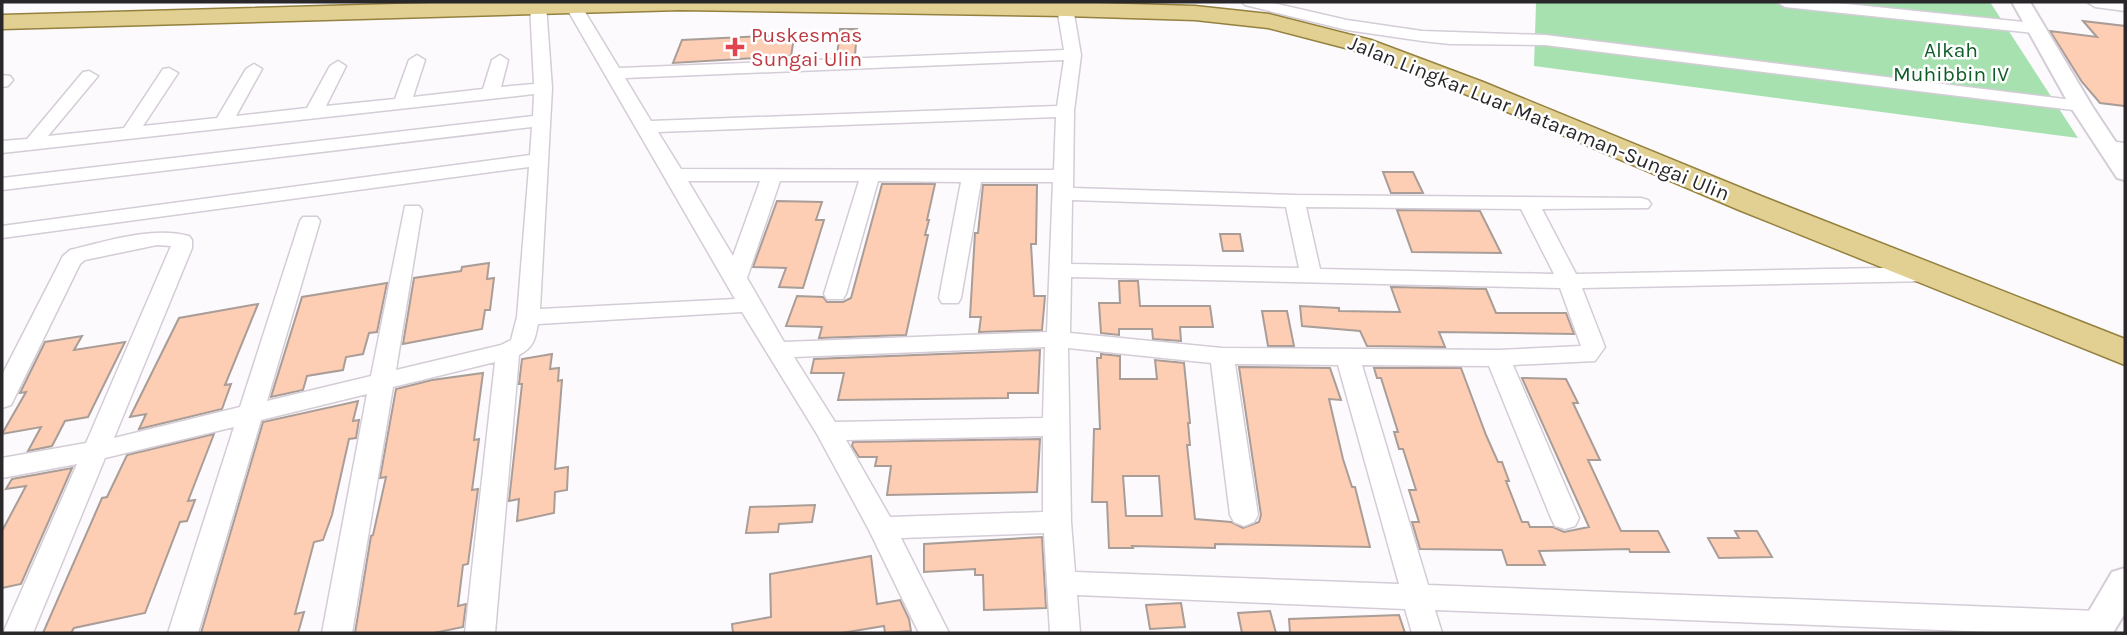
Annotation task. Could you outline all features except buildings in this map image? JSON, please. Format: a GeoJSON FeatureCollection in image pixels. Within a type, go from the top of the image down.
{"type":"FeatureCollection","features":[{"type":"Feature","properties":{"kind":"main road","name":"Jalan Lingkar Luar Mataraman-Sungai Ulin"},"geometry":{"type":"LineString","coordinates":[[2,22],[572,3],[1064,5],[1240,17],[1319,32],[1474,88],[1750,203],[1934,274],[2125,353]]}},
{"type":"Feature","properties":{"kind":"street"},"geometry":{"type":"LineString","coordinates":[[1250,2],[1347,25],[1422,36],[1545,40],[2081,106]]}},
{"type":"Feature","properties":{"kind":"street"},"geometry":{"type":"LineString","coordinates":[[1785,2],[2035,28]]}},
{"type":"Feature","properties":{"kind":"street"},"geometry":{"type":"LineString","coordinates":[[2021,2],[2081,106],[2117,148],[2125,173]]}},
{"type":"Feature","properties":{"kind":"street"},"geometry":{"type":"LineString","coordinates":[[2095,2],[2125,6]]}},
{"type":"Feature","properties":{"kind":"street"},"geometry":{"type":"LineString","coordinates":[[572,3],[736,278],[749,305],[828,431],[882,528],[934,633]]}},
{"type":"Feature","properties":{"kind":"street"},"geometry":{"type":"LineString","coordinates":[[2,468],[96,450],[508,351],[522,344],[528,317],[542,120],[543,88],[538,5]]}},
{"type":"Feature","properties":{"kind":"street"},"geometry":{"type":"LineString","coordinates":[[1064,5],[1073,55],[1065,111],[1058,339],[1055,360],[1057,522],[1065,633]]}},
{"type":"Feature","properties":{"kind":"street"},"geometry":{"type":"LineString","coordinates":[[613,73],[1073,55]]}},
{"type":"Feature","properties":{"kind":"street"},"geometry":{"type":"LineString","coordinates":[[402,103],[417,60]]}},
{"type":"Feature","properties":{"kind":"street"},"geometry":{"type":"LineString","coordinates":[[490,94],[500,60]]}},
{"type":"Feature","properties":{"kind":"street"},"geometry":{"type":"LineString","coordinates":[[314,112],[338,66]]}},
{"type":"Feature","properties":{"kind":"street"},"geometry":{"type":"LineString","coordinates":[[224,122],[254,69]]}},
{"type":"Feature","properties":{"kind":"street"},"geometry":{"type":"LineString","coordinates":[[131,131],[169,73]]}},
{"type":"Feature","properties":{"kind":"street"},"geometry":{"type":"LineString","coordinates":[[32,144],[89,76]]}},
{"type":"Feature","properties":{"kind":"street"},"geometry":{"type":"LineString","coordinates":[[2,147],[543,88]]}},
{"type":"Feature","properties":{"kind":"street"},"geometry":{"type":"LineString","coordinates":[[646,127],[1065,111]]}},
{"type":"Feature","properties":{"kind":"street"},"geometry":{"type":"LineString","coordinates":[[2,184],[542,120]]}},
{"type":"Feature","properties":{"kind":"street"},"geometry":{"type":"LineString","coordinates":[[74,174],[107,135]]}},
{"type":"Feature","properties":{"kind":"street"},"geometry":{"type":"LineString","coordinates":[[2,232],[539,160]]}},
{"type":"Feature","properties":{"kind":"street"},"geometry":{"type":"LineString","coordinates":[[675,176],[972,176],[1295,201],[1641,204]]}},
{"type":"Feature","properties":{"kind":"street"},"geometry":{"type":"LineString","coordinates":[[736,278],[772,176]]}},
{"type":"Feature","properties":{"kind":"street"},"geometry":{"type":"LineString","coordinates":[[835,294],[870,176]]}},
{"type":"Feature","properties":{"kind":"street"},"geometry":{"type":"LineString","coordinates":[[950,298],[972,176]]}},
{"type":"Feature","properties":{"kind":"street"},"geometry":{"type":"LineString","coordinates":[[1295,201],[1311,276]]}},
{"type":"Feature","properties":{"kind":"street"},"geometry":{"type":"LineString","coordinates":[[779,350],[1058,339],[1222,356],[1498,359],[1587,355],[1593,347],[1569,281],[1529,204]]}},
{"type":"Feature","properties":{"kind":"street"},"geometry":{"type":"LineString","coordinates":[[337,633],[412,210]]}},
{"type":"Feature","properties":{"kind":"street"},"geometry":{"type":"LineString","coordinates":[[183,633],[310,221]]}},
{"type":"Feature","properties":{"kind":"street"},"geometry":{"type":"LineString","coordinates":[[2,399],[71,261],[78,255],[157,239],[182,240],[18,633]]}},
{"type":"Feature","properties":{"kind":"street"},"geometry":{"type":"LineString","coordinates":[[1060,270],[1569,281],[1934,274]]}},
{"type":"Feature","properties":{"kind":"street"},"geometry":{"type":"LineString","coordinates":[[528,317],[749,305]]}},
{"type":"Feature","properties":{"kind":"street"},"geometry":{"type":"LineString","coordinates":[[480,633],[508,351]]}},
{"type":"Feature","properties":{"kind":"street"},"geometry":{"type":"LineString","coordinates":[[1222,356],[1244,515]]}},
{"type":"Feature","properties":{"kind":"street"},"geometry":{"type":"LineString","coordinates":[[1348,357],[1427,633]]}},
{"type":"Feature","properties":{"kind":"street"},"geometry":{"type":"LineString","coordinates":[[1498,359],[1565,518]]}},
{"type":"Feature","properties":{"kind":"street"},"geometry":{"type":"LineString","coordinates":[[828,431],[1057,427]]}},
{"type":"Feature","properties":{"kind":"street"},"geometry":{"type":"LineString","coordinates":[[882,528],[1057,522]]}},
{"type":"Feature","properties":{"kind":"street"},"geometry":{"type":"LineString","coordinates":[[1063,583],[2096,629],[2125,582]]}},
{"type":"Feature","properties":{"kind":"green space","name":"Alkah Muhibbin IV"},"geometry":{"type":"Polygon","coordinates":[[[1536,2],[1990,2],[2078,138],[1534,66],[1536,2]]]}},
{"type":"Feature","properties":{"kind":"place","name":"Puskesmas Sungai Ulin"},"geometry":{"type":"Point","coordinates":[735,47]}}]}
